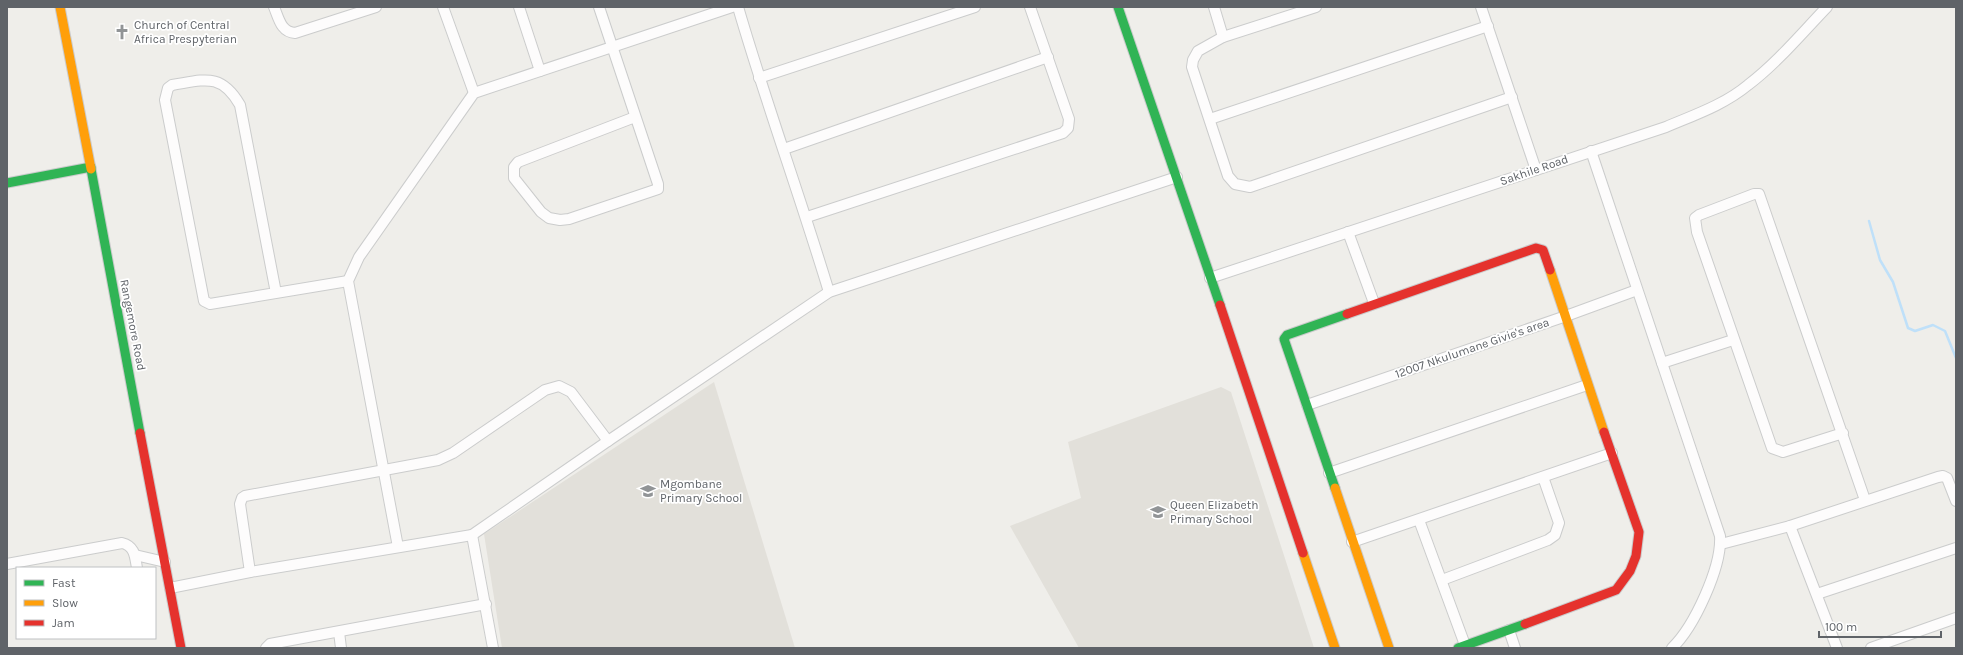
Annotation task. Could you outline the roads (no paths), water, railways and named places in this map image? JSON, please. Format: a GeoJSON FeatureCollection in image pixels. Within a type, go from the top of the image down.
{"type":"FeatureCollection","features":[{"type":"Feature","properties":{"kind":"street","name":"Rangemore Road"},"geometry":{"type":"LineString","coordinates":[[60,7],[181,648]]}},
{"type":"Feature","properties":{"kind":"street"},"geometry":{"type":"LineString","coordinates":[[274,7],[284,29],[289,33],[295,33],[376,7]]}},
{"type":"Feature","properties":{"kind":"street"},"geometry":{"type":"LineString","coordinates":[[443,7],[474,93]]}},
{"type":"Feature","properties":{"kind":"street"},"geometry":{"type":"LineString","coordinates":[[519,7],[540,71]]}},
{"type":"Feature","properties":{"kind":"street"},"geometry":{"type":"LineString","coordinates":[[599,7],[658,184],[656,191],[569,219],[560,220],[548,218],[540,212],[514,178],[514,167],[518,162],[635,117]]}},
{"type":"Feature","properties":{"kind":"street"},"geometry":{"type":"LineString","coordinates":[[398,547],[348,281],[358,257],[474,93],[732,7]]}},
{"type":"Feature","properties":{"kind":"street"},"geometry":{"type":"LineString","coordinates":[[738,7],[758,78],[807,217],[829,292]]}},
{"type":"Feature","properties":{"kind":"street"},"geometry":{"type":"LineString","coordinates":[[758,78],[975,7]]}},
{"type":"Feature","properties":{"kind":"street"},"geometry":{"type":"LineString","coordinates":[[807,217],[1063,133],[1068,128],[1069,119],[1030,7]]}},
{"type":"Feature","properties":{"kind":"street"},"geometry":{"type":"LineString","coordinates":[[1118,7],[1177,177],[1335,648]]}},
{"type":"Feature","properties":{"kind":"street"},"geometry":{"type":"LineString","coordinates":[[1214,7],[1223,38]]}},
{"type":"Feature","properties":{"kind":"street"},"geometry":{"type":"LineString","coordinates":[[1316,7],[1223,38],[1198,51],[1193,60],[1192,67],[1228,176],[1235,184],[1250,187],[1512,97]]}},
{"type":"Feature","properties":{"kind":"street"},"geometry":{"type":"LineString","coordinates":[[1481,7],[1536,170]]}},
{"type":"Feature","properties":{"kind":"street","name":"Sakhile Road"},"geometry":{"type":"LineString","coordinates":[[1210,278],[1666,127],[1708,110],[1732,96],[1768,68],[1827,7]]}},
{"type":"Feature","properties":{"kind":"street"},"geometry":{"type":"LineString","coordinates":[[1210,119],[1488,26]]}},
{"type":"Feature","properties":{"kind":"street"},"geometry":{"type":"LineString","coordinates":[[784,150],[1048,57]]}},
{"type":"Feature","properties":{"kind":"street"},"geometry":{"type":"LineString","coordinates":[[276,294],[240,105],[233,92],[219,83],[207,80],[172,85],[168,88],[165,100],[204,301],[210,304],[276,294],[348,281]]}},
{"type":"Feature","properties":{"kind":"street"},"geometry":{"type":"LineString","coordinates":[[1590,151],[1720,536],[1721,544],[1715,567],[1697,612],[1688,629],[1672,648]]}},
{"type":"Feature","properties":{"kind":"street"},"geometry":{"type":"LineString","coordinates":[[7,182],[91,167]]}},
{"type":"Feature","properties":{"kind":"street"},"geometry":{"type":"LineString","coordinates":[[170,588],[250,572],[472,535],[829,292],[1177,177]]}},
{"type":"Feature","properties":{"kind":"street"},"geometry":{"type":"LineString","coordinates":[[1843,433],[1783,452],[1772,448],[1733,340],[1697,232],[1696,218],[1757,193],[1761,196],[1843,433],[1865,500]]}},
{"type":"Feature","properties":{"kind":"street"},"geometry":{"type":"LineString","coordinates":[[1348,232],[1374,303]]}},
{"type":"Feature","properties":{"kind":"street"},"geometry":{"type":"LineString","coordinates":[[1390,648],[1352,542],[1307,405],[1284,343],[1285,337],[1374,303],[1538,248],[1543,250],[1566,316],[1587,385],[1612,452],[1639,532],[1637,550],[1627,577],[1622,585],[1616,590],[1462,647],[1442,580],[1419,520]]}},
{"type":"Feature","properties":{"kind":"street","name":"12007 Nkulumane Givie's area"},"geometry":{"type":"LineString","coordinates":[[1307,405],[1637,290]]}},
{"type":"Feature","properties":{"kind":"street"},"geometry":{"type":"LineString","coordinates":[[1662,363],[1733,340]]}},
{"type":"Feature","properties":{"kind":"street"},"geometry":{"type":"LineString","coordinates":[[1329,473],[1587,385]]}},
{"type":"Feature","properties":{"kind":"street"},"geometry":{"type":"LineString","coordinates":[[250,572],[240,504],[242,498],[245,496],[438,460],[447,457],[546,390],[559,386],[571,392],[608,441]]}},
{"type":"Feature","properties":{"kind":"street"},"geometry":{"type":"LineString","coordinates":[[1352,542],[1612,452]]}},
{"type":"Feature","properties":{"kind":"street"},"geometry":{"type":"LineString","coordinates":[[1721,544],[1790,526],[1931,478],[1943,476],[1947,478],[1956,501]]}},
{"type":"Feature","properties":{"kind":"street"},"geometry":{"type":"LineString","coordinates":[[1442,580],[1548,540],[1555,535],[1559,523],[1543,477]]}},
{"type":"Feature","properties":{"kind":"street"},"geometry":{"type":"LineString","coordinates":[[1790,526],[1837,648]]}},
{"type":"Feature","properties":{"kind":"street"},"geometry":{"type":"LineString","coordinates":[[472,535],[493,648]]}},
{"type":"Feature","properties":{"kind":"street"},"geometry":{"type":"LineString","coordinates":[[14,565],[122,543],[129,546],[135,555],[137,567]]}},
{"type":"Feature","properties":{"kind":"street"},"geometry":{"type":"LineString","coordinates":[[1817,594],[1956,548]]}},
{"type":"Feature","properties":{"kind":"street"},"geometry":{"type":"LineString","coordinates":[[135,555],[165,562]]}},
{"type":"Feature","properties":{"kind":"street"},"geometry":{"type":"LineString","coordinates":[[266,648],[270,644],[486,604]]}},
{"type":"Feature","properties":{"kind":"street"},"geometry":{"type":"LineString","coordinates":[[1871,648],[1956,618]]}},
{"type":"Feature","properties":{"kind":"street"},"geometry":{"type":"LineString","coordinates":[[1509,630],[1515,648]]}},
{"type":"Feature","properties":{"kind":"street"},"geometry":{"type":"LineString","coordinates":[[339,632],[341,648]]}},
{"type":"Feature","properties":{"kind":"waterway"},"geometry":{"type":"LineString","coordinates":[[1869,221],[1880,260],[1893,282],[1908,328],[1915,331],[1933,325],[1945,331],[1956,358]]}},
{"type":"Feature","properties":{"kind":"place","name":"Church of Central Africa Prespyterian"},"geometry":{"type":"Point","coordinates":[122,32]}},
{"type":"Feature","properties":{"kind":"place","name":"Mgombane Primary School"},"geometry":{"type":"Point","coordinates":[648,491]}},
{"type":"Feature","properties":{"kind":"place","name":"Queen Elizabeth Primary School"},"geometry":{"type":"Point","coordinates":[1158,512]}}]}
